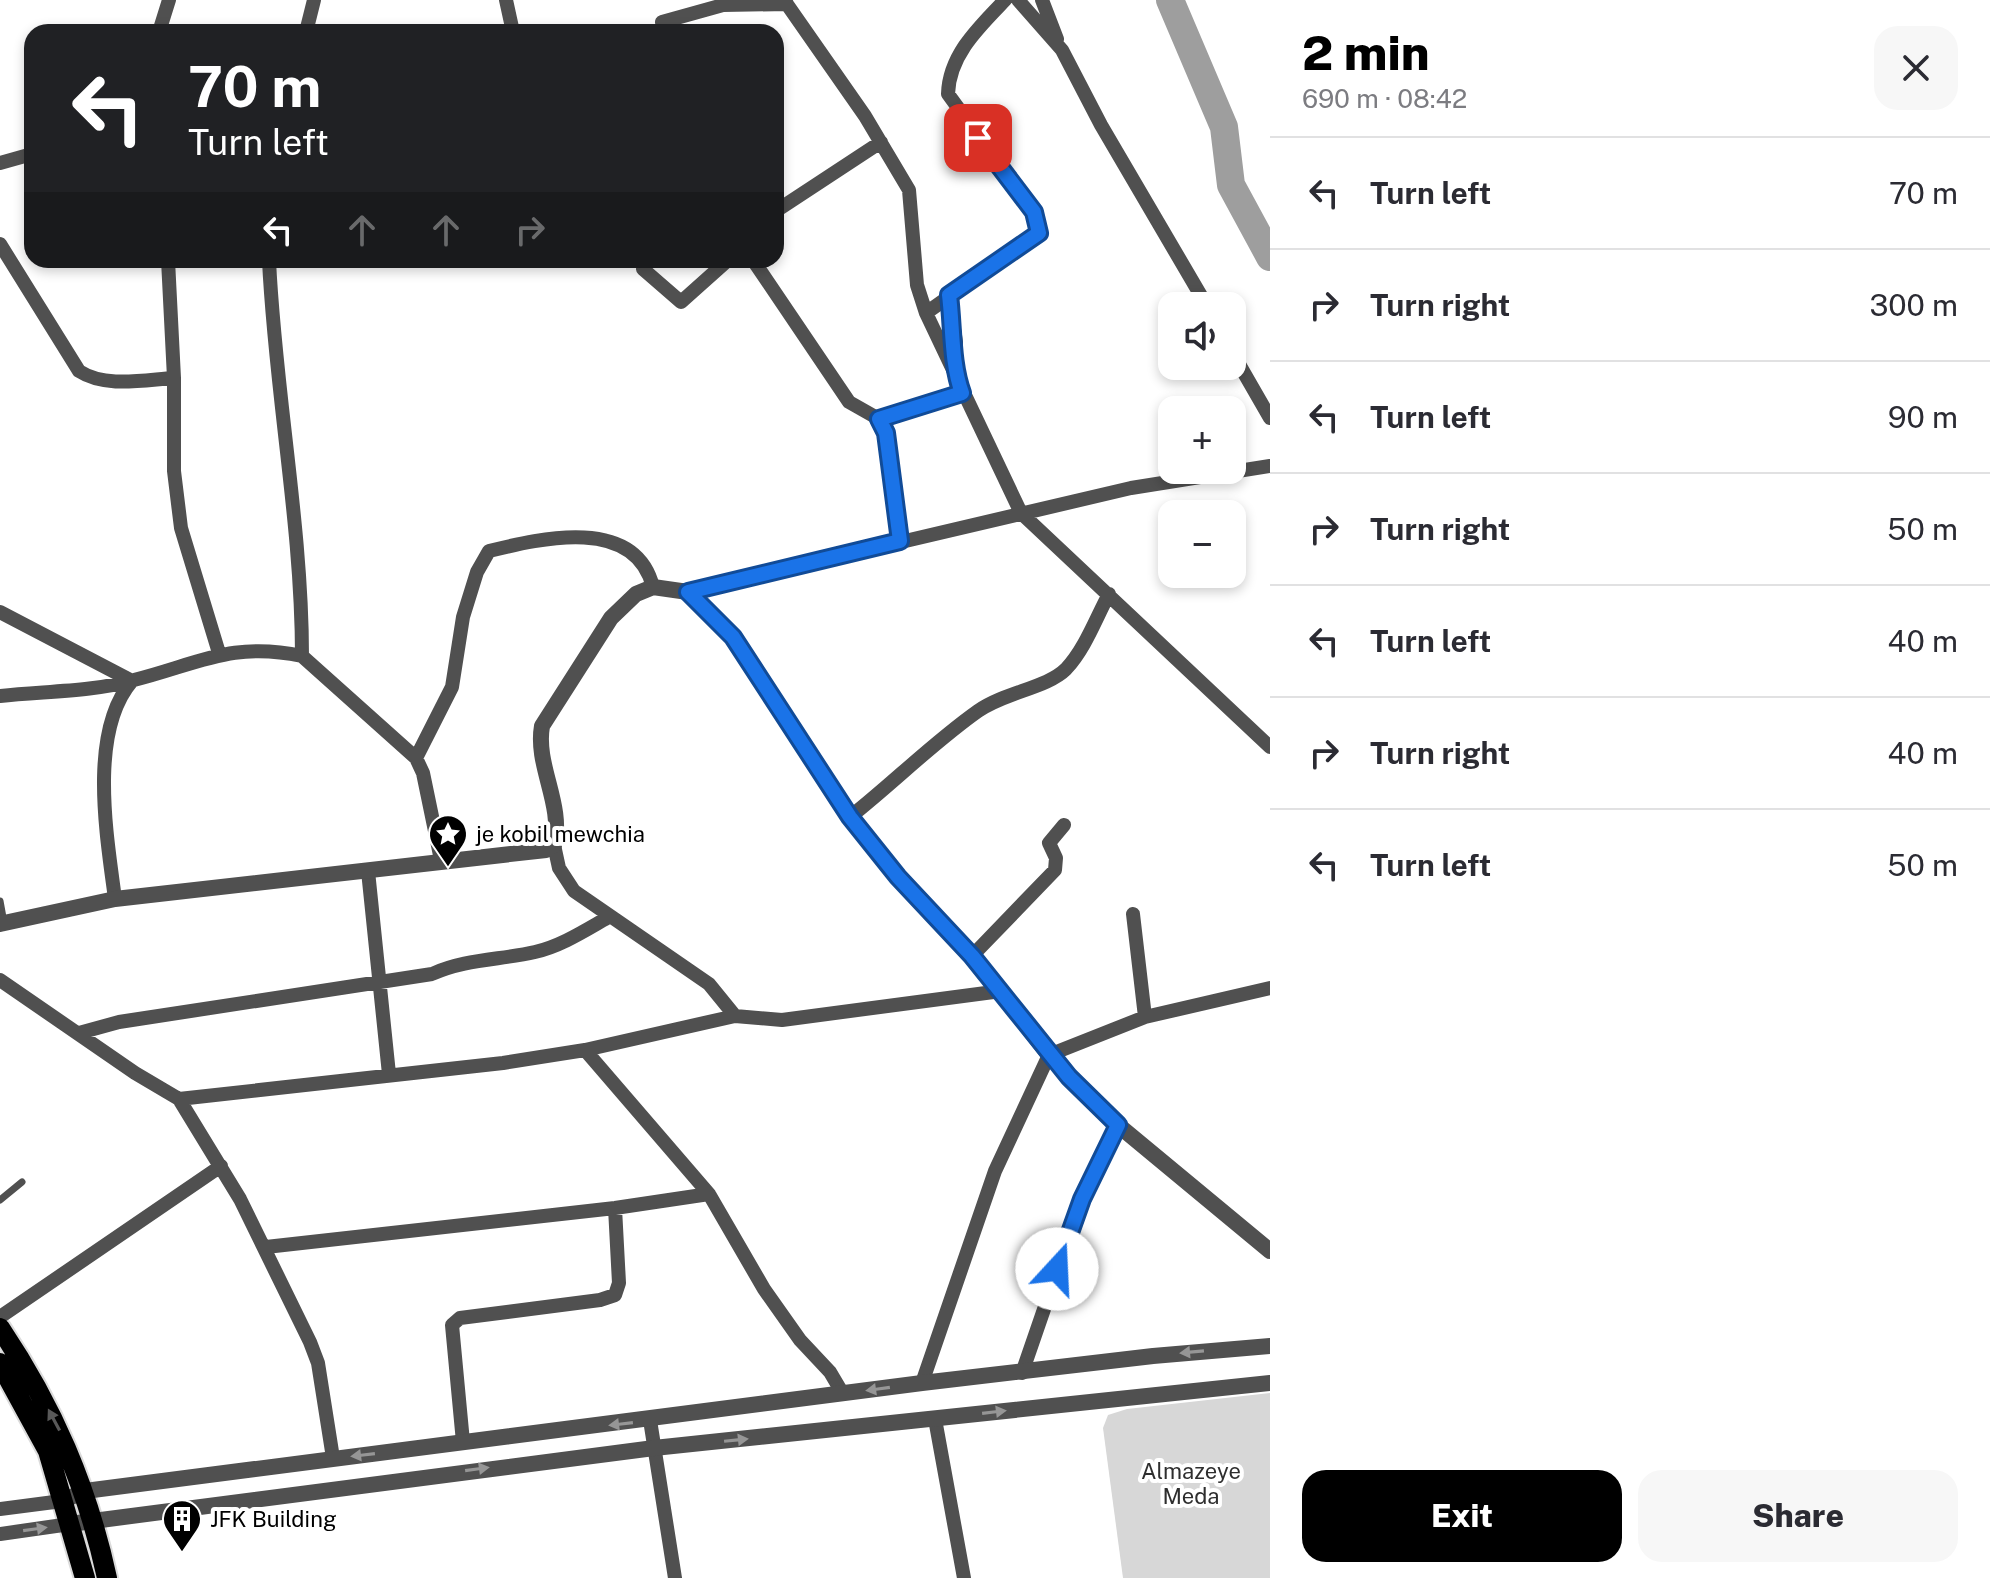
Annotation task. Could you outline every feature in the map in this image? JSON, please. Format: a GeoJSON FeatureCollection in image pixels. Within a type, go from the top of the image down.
{"type":"FeatureCollection","features":[{"type":"Feature","properties":{"kind":"main road"},"geometry":{"type":"LineString","coordinates":[[0,1328],[36,1384],[68,1446],[95,1521],[107,1578]]}},
{"type":"Feature","properties":{"kind":"main road"},"geometry":{"type":"LineString","coordinates":[[0,1363],[48,1451],[85,1578]]}},
{"type":"Feature","properties":{"kind":"street"},"geometry":{"type":"LineString","coordinates":[[162,24],[169,0]]}},
{"type":"Feature","properties":{"kind":"street"},"geometry":{"type":"LineString","coordinates":[[308,24],[314,0]]}},
{"type":"Feature","properties":{"kind":"street"},"geometry":{"type":"LineString","coordinates":[[506,0],[511,24]]}},
{"type":"Feature","properties":{"kind":"street"},"geometry":{"type":"LineString","coordinates":[[926,313],[1039,233],[1034,212],[948,94],[948,75],[954,61],[1005,0]]}},
{"type":"Feature","properties":{"kind":"street"},"geometry":{"type":"LineString","coordinates":[[1018,0],[1062,50]]}},
{"type":"Feature","properties":{"kind":"street"},"geometry":{"type":"LineString","coordinates":[[1042,0],[1062,50],[1101,125],[1199,292]]}},
{"type":"Feature","properties":{"kind":"street"},"geometry":{"type":"LineString","coordinates":[[662,22],[723,5],[785,2],[881,142],[909,190],[917,285],[926,313],[1021,513],[1270,747]]}},
{"type":"Feature","properties":{"kind":"street"},"geometry":{"type":"LineString","coordinates":[[784,206],[881,142]]}},
{"type":"Feature","properties":{"kind":"street"},"geometry":{"type":"LineString","coordinates":[[0,163],[24,156]]}},
{"type":"Feature","properties":{"kind":"street"},"geometry":{"type":"LineString","coordinates":[[0,244],[79,371],[92,379],[106,381],[174,378]]}},
{"type":"Feature","properties":{"kind":"street"},"geometry":{"type":"LineString","coordinates":[[168,268],[174,378],[174,471],[181,528],[219,653]]}},
{"type":"Feature","properties":{"kind":"street"},"geometry":{"type":"LineString","coordinates":[[269,268],[273,338],[299,578],[302,656]]}},
{"type":"Feature","properties":{"kind":"street"},"geometry":{"type":"LineString","coordinates":[[643,269],[681,302],[687,301],[720,268]]}},
{"type":"Feature","properties":{"kind":"street"},"geometry":{"type":"LineString","coordinates":[[758,268],[849,402],[879,419],[886,433],[900,541]]}},
{"type":"Feature","properties":{"kind":"street"},"geometry":{"type":"LineString","coordinates":[[949,295],[956,342],[955,372]]}},
{"type":"Feature","properties":{"kind":"street"},"geometry":{"type":"LineString","coordinates":[[1246,376],[1270,418]]}},
{"type":"Feature","properties":{"kind":"street"},"geometry":{"type":"LineString","coordinates":[[879,419],[962,393]]}},
{"type":"Feature","properties":{"kind":"street"},"geometry":{"type":"LineString","coordinates":[[735,1016],[709,984],[607,918],[574,891],[559,868],[554,845],[558,830],[555,801],[539,743],[542,726],[611,618],[636,594],[653,587],[688,592],[1131,488],[1270,466]]}},
{"type":"Feature","properties":{"kind":"street"},"geometry":{"type":"LineString","coordinates":[[416,758],[452,687],[463,617],[477,572],[489,551],[544,539],[589,537],[616,542],[636,556],[649,571],[653,587]]}},
{"type":"Feature","properties":{"kind":"street"},"geometry":{"type":"LineString","coordinates":[[688,592],[733,637],[850,817],[898,877],[972,956],[1049,1055],[1118,1125],[1270,1251]]}},
{"type":"Feature","properties":{"kind":"street"},"geometry":{"type":"LineString","coordinates":[[850,817],[979,710],[1010,692],[1049,681],[1065,670],[1077,656],[1109,594]]}},
{"type":"Feature","properties":{"kind":"street"},"geometry":{"type":"LineString","coordinates":[[0,612],[132,681]]}},
{"type":"Feature","properties":{"kind":"street"},"geometry":{"type":"LineString","coordinates":[[0,696],[132,681],[219,653],[281,652],[302,656],[416,758],[423,773],[441,860]]}},
{"type":"Feature","properties":{"kind":"street"},"geometry":{"type":"LineString","coordinates":[[115,899],[106,829],[105,756],[118,698],[132,681]]}},
{"type":"Feature","properties":{"kind":"street"},"geometry":{"type":"LineString","coordinates":[[972,956],[1055,870],[1056,858],[1049,843],[1064,825]]}},
{"type":"Feature","properties":{"kind":"street"},"geometry":{"type":"LineString","coordinates":[[2,924],[115,899],[546,850],[554,845]]}},
{"type":"Feature","properties":{"kind":"street"},"geometry":{"type":"LineString","coordinates":[[368,871],[389,1074]]}},
{"type":"Feature","properties":{"kind":"street"},"geometry":{"type":"LineString","coordinates":[[1133,914],[1145,1017]]}},
{"type":"Feature","properties":{"kind":"street"},"geometry":{"type":"LineString","coordinates":[[79,1033],[119,1022],[432,974],[453,964],[537,951],[561,944],[607,918]]}},
{"type":"Feature","properties":{"kind":"street"},"geometry":{"type":"LineString","coordinates":[[0,980],[135,1073],[179,1099],[266,1247],[318,1363],[333,1458]]}},
{"type":"Feature","properties":{"kind":"street"},"geometry":{"type":"LineString","coordinates":[[922,1383],[995,1171],[1049,1055],[1145,1017],[1270,988]]}},
{"type":"Feature","properties":{"kind":"street"},"geometry":{"type":"LineString","coordinates":[[179,1099],[503,1063],[585,1050],[735,1016],[782,1020],[1001,991]]}},
{"type":"Feature","properties":{"kind":"street"},"geometry":{"type":"LineString","coordinates":[[585,1050],[709,1194],[764,1289],[800,1340],[830,1372],[843,1394]]}},
{"type":"Feature","properties":{"kind":"street"},"geometry":{"type":"LineString","coordinates":[[1022,1373],[1082,1199],[1118,1125]]}},
{"type":"Feature","properties":{"kind":"street"},"geometry":{"type":"LineString","coordinates":[[0,1317],[221,1166]]}},
{"type":"Feature","properties":{"kind":"street"},"geometry":{"type":"LineString","coordinates":[[266,1247],[615,1208],[709,1194]]}},
{"type":"Feature","properties":{"kind":"street"},"geometry":{"type":"LineString","coordinates":[[463,1442],[452,1325],[460,1318],[600,1300],[615,1295],[619,1283],[615,1208]]}},
{"type":"Feature","properties":{"kind":"street"},"geometry":{"type":"LineString","coordinates":[[0,1509],[62,1501],[85,1491],[333,1458],[922,1383],[1153,1356],[1270,1346]]}},
{"type":"Feature","properties":{"kind":"street"},"geometry":{"type":"LineString","coordinates":[[0,1534],[654,1448],[1270,1383]]}},
{"type":"Feature","properties":{"kind":"street"},"geometry":{"type":"LineString","coordinates":[[935,1419],[964,1578]]}},
{"type":"Feature","properties":{"kind":"street"},"geometry":{"type":"LineString","coordinates":[[650,1420],[675,1578]]}},
{"type":"Feature","properties":{"kind":"lane"},"geometry":{"type":"LineString","coordinates":[[0,901],[2,924]]}},
{"type":"Feature","properties":{"kind":"lane"},"geometry":{"type":"LineString","coordinates":[[0,1200],[22,1182]]}},
{"type":"Feature","properties":{"kind":"green space","name":"Almazeye Meda"},"geometry":{"type":"Polygon","coordinates":[[[1270,1393],[1270,1578],[1123,1578],[1103,1428],[1108,1415],[1127,1409],[1270,1393]]]}},
{"type":"Feature","properties":{"kind":"waterway"},"geometry":{"type":"LineString","coordinates":[[1170,0],[1224,127],[1231,185],[1270,257]]}},
{"type":"Feature","properties":{"kind":"place","name":"je kobil mewchia"},"geometry":{"type":"Point","coordinates":[448,868]}},
{"type":"Feature","properties":{"kind":"place","name":"JFK Building"},"geometry":{"type":"Point","coordinates":[182,1553]}},
{"type":"Feature","properties":{"kind":"route"},"geometry":{"type":"LineString","coordinates":[[978,138],[1034,212],[1039,233],[949,295],[956,342],[955,372],[962,393],[879,419],[886,433],[900,541],[688,592],[733,637],[850,817],[898,877],[972,956],[1049,1055],[1088,1099],[1118,1125],[1082,1199],[1057,1269]]}}]}
